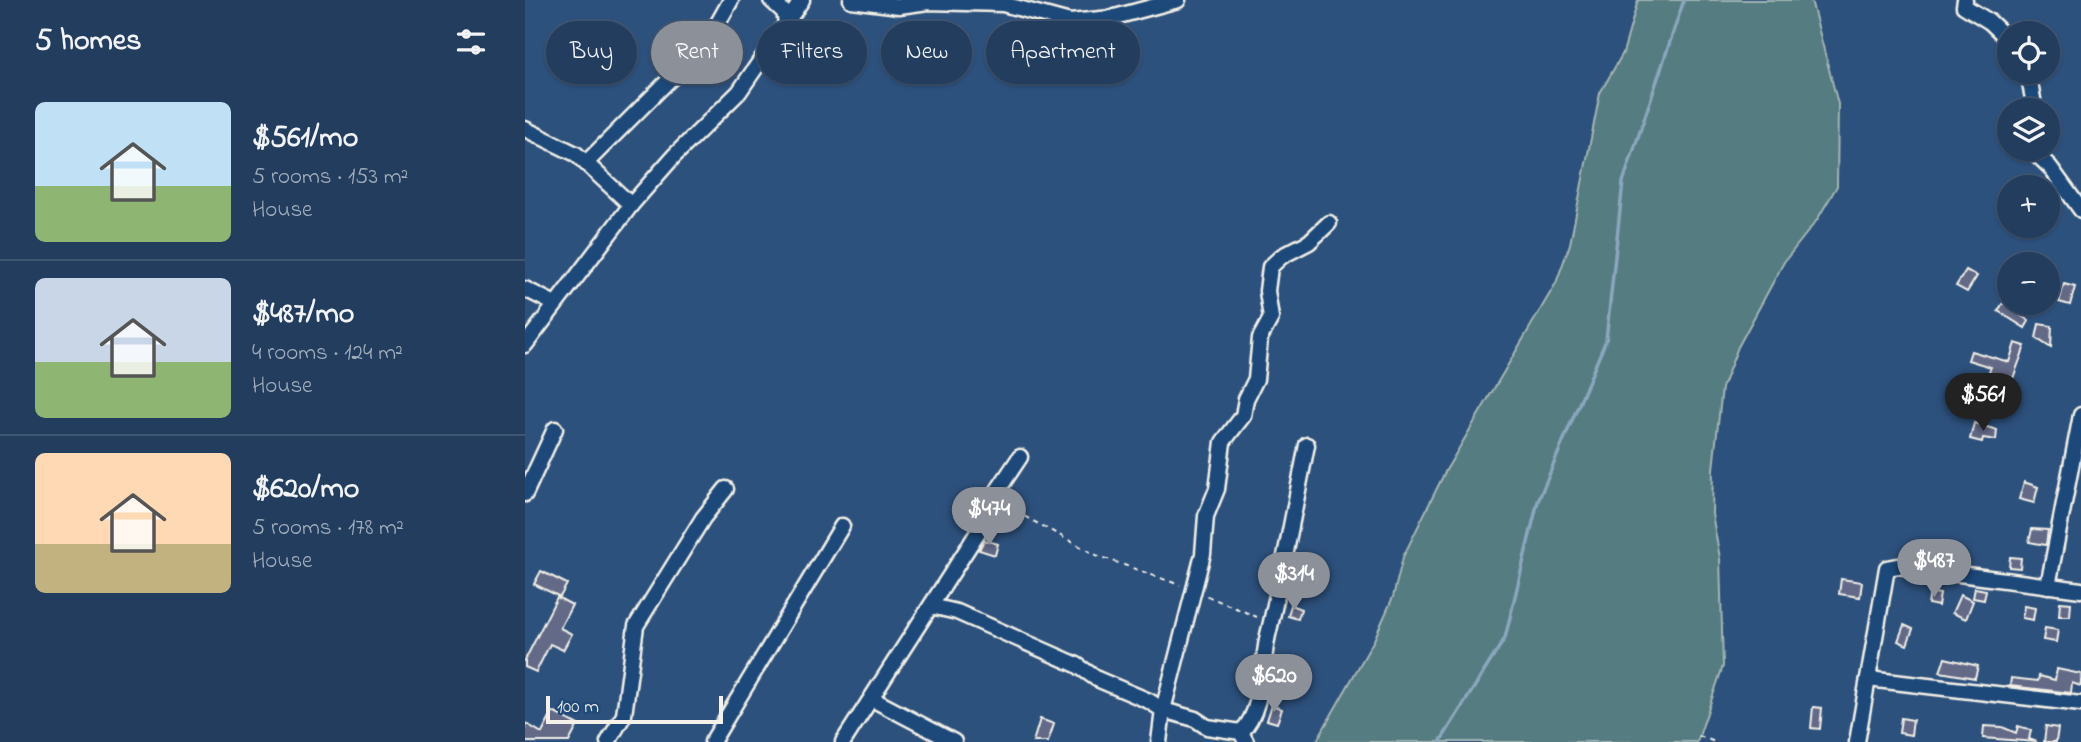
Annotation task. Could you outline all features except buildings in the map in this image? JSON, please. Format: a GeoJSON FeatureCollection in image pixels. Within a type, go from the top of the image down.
{"type":"FeatureCollection","features":[{"type":"Feature","properties":{"kind":"street"},"geometry":{"type":"LineString","coordinates":[[586,163],[669,80],[700,55],[731,0]]}},
{"type":"Feature","properties":{"kind":"street"},"geometry":{"type":"LineString","coordinates":[[771,0],[784,12],[786,21]]}},
{"type":"Feature","properties":{"kind":"street"},"geometry":{"type":"LineString","coordinates":[[787,21],[802,0]]}},
{"type":"Feature","properties":{"kind":"street"},"geometry":{"type":"LineString","coordinates":[[851,0],[899,6],[928,2],[1003,4],[1070,22],[1111,18],[1178,0]]}},
{"type":"Feature","properties":{"kind":"street"},"geometry":{"type":"LineString","coordinates":[[1965,0],[1964,6],[1997,29]]}},
{"type":"Feature","properties":{"kind":"street"},"geometry":{"type":"LineString","coordinates":[[525,345],[631,205],[674,156],[739,92],[757,65]]}},
{"type":"Feature","properties":{"kind":"street"},"geometry":{"type":"LineString","coordinates":[[525,129],[576,154],[631,205]]}},
{"type":"Feature","properties":{"kind":"street"},"geometry":{"type":"LineString","coordinates":[[2044,161],[2081,210]]}},
{"type":"Feature","properties":{"kind":"street"},"geometry":{"type":"LineString","coordinates":[[1159,742],[1163,710],[1175,674],[1192,589],[1203,554],[1206,516],[1217,489],[1223,442],[1243,416],[1246,398],[1256,379],[1260,338],[1271,318],[1267,291],[1270,267],[1282,256],[1308,242],[1329,223]]}},
{"type":"Feature","properties":{"kind":"street"},"geometry":{"type":"LineString","coordinates":[[525,289],[555,304]]}},
{"type":"Feature","properties":{"kind":"street"},"geometry":{"type":"LineString","coordinates":[[2048,586],[2081,415]]}},
{"type":"Feature","properties":{"kind":"street"},"geometry":{"type":"LineString","coordinates":[[525,494],[555,429]]}},
{"type":"Feature","properties":{"kind":"street"},"geometry":{"type":"LineString","coordinates":[[931,606],[957,612],[1077,665],[1097,679],[1163,710],[1195,719],[1207,727],[1244,737],[1256,704],[1307,445]]}},
{"type":"Feature","properties":{"kind":"street"},"geometry":{"type":"LineString","coordinates":[[843,742],[982,526],[993,499],[1020,457]]}},
{"type":"Feature","properties":{"kind":"street"},"geometry":{"type":"LineString","coordinates":[[608,742],[624,715],[636,626],[703,518],[726,489]]}},
{"type":"Feature","properties":{"kind":"street"},"geometry":{"type":"LineString","coordinates":[[712,742],[842,526]]}},
{"type":"Feature","properties":{"kind":"street"},"geometry":{"type":"LineString","coordinates":[[1857,742],[1887,568],[1898,566],[2081,590]]}},
{"type":"Feature","properties":{"kind":"street"},"geometry":{"type":"LineString","coordinates":[[1868,679],[2081,705]]}},
{"type":"Feature","properties":{"kind":"street"},"geometry":{"type":"LineString","coordinates":[[872,699],[954,742]]}},
{"type":"Feature","properties":{"kind":"path"},"geometry":{"type":"LineString","coordinates":[[993,499],[1096,555],[1248,611],[1271,624]]}},
{"type":"Feature","properties":{"kind":"path"},"geometry":{"type":"LineString","coordinates":[[1699,736],[1715,742]]}},
{"type":"Feature","properties":{"kind":"green space"},"geometry":{"type":"Polygon","coordinates":[[[1638,0],[1811,0],[1838,104],[1837,186],[1817,220],[1784,262],[1738,347],[1722,388],[1713,469],[1712,514],[1720,558],[1723,666],[1697,742],[1316,742],[1374,640],[1393,597],[1403,557],[1445,472],[1556,283],[1570,244],[1600,93],[1623,53],[1638,0]]]}},
{"type":"Feature","properties":{"kind":"waterway"},"geometry":{"type":"LineString","coordinates":[[1440,742],[1505,638],[1538,501],[1606,340],[1623,182],[1684,0]]}}]}
